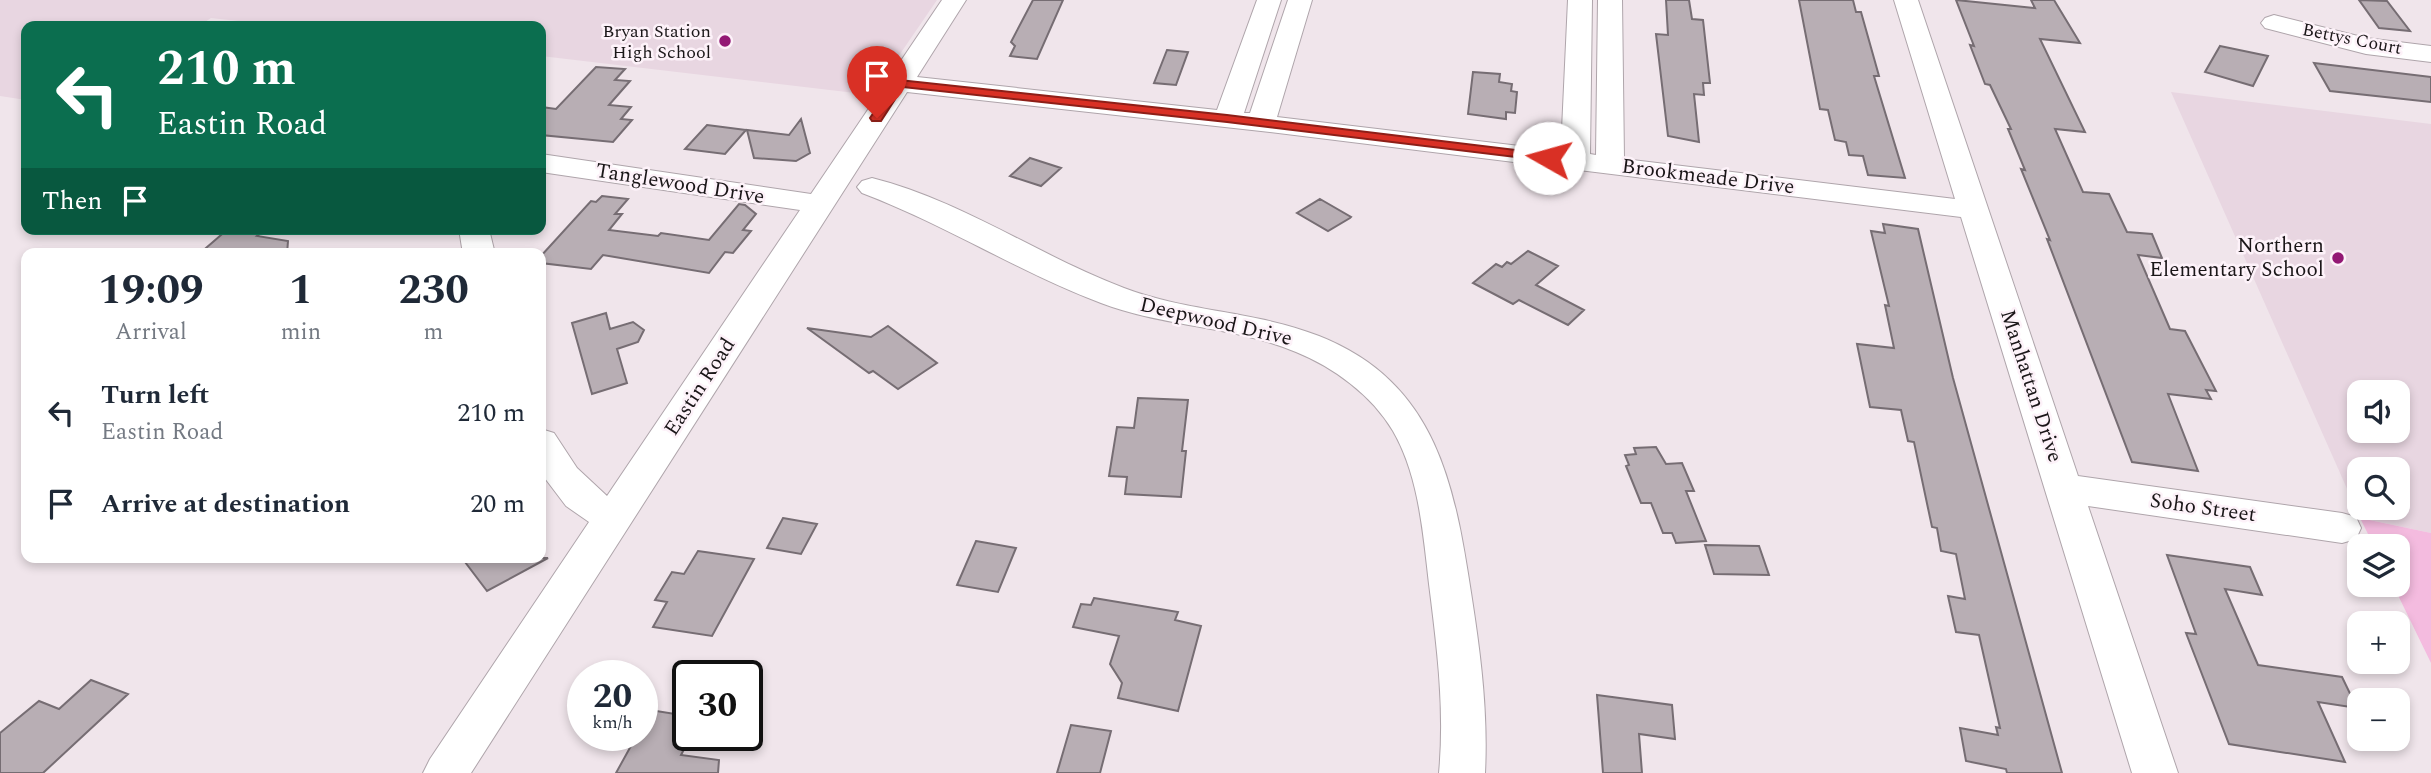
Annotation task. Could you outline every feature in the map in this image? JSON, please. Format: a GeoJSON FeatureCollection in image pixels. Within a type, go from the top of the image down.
{"type":"FeatureCollection","features":[{"type":"Feature","properties":{"kind":"street","name":"Eastin Road"},"geometry":{"type":"LineString","coordinates":[[446,773],[954,0]]}},
{"type":"Feature","properties":{"kind":"street"},"geometry":{"type":"LineString","coordinates":[[1227,119],[1269,0]]}},
{"type":"Feature","properties":{"kind":"street"},"geometry":{"type":"LineString","coordinates":[[1261,122],[1300,0]]}},
{"type":"Feature","properties":{"kind":"street"},"geometry":{"type":"LineString","coordinates":[[1575,161],[1580,0]]}},
{"type":"Feature","properties":{"kind":"street"},"geometry":{"type":"LineString","coordinates":[[1609,0],[1610,165]]}},
{"type":"Feature","properties":{"kind":"street","name":"Manhattan Drive"},"geometry":{"type":"LineString","coordinates":[[1906,0],[2155,773]]}},
{"type":"Feature","properties":{"kind":"street","name":"Bettys Court"},"geometry":{"type":"LineString","coordinates":[[2274,23],[2365,46],[2431,54]]}},
{"type":"Feature","properties":{"kind":"street","name":"Brookmeade Drive"},"geometry":{"type":"LineString","coordinates":[[899,83],[1261,122],[1975,210]]}},
{"type":"Feature","properties":{"kind":"street","name":"Tanglewood Drive"},"geometry":{"type":"LineString","coordinates":[[546,164],[818,204]]}},
{"type":"Feature","properties":{"kind":"street","name":"Deepwood Drive"},"geometry":{"type":"LineString","coordinates":[[872,187],[912,201],[1113,296],[1180,314],[1263,330],[1308,344],[1365,377],[1388,399],[1405,419],[1421,449],[1435,501],[1462,680],[1465,739],[1462,773]]}},
{"type":"Feature","properties":{"kind":"street"},"geometry":{"type":"LineString","coordinates":[[546,450],[573,490],[589,506],[615,519]]}},
{"type":"Feature","properties":{"kind":"street","name":"Soho Street"},"geometry":{"type":"LineString","coordinates":[[2064,488],[2342,528]]}},
{"type":"Feature","properties":{"kind":"shaded area","name":"Bryan Station High School"},"geometry":{"type":"Polygon","coordinates":[[[0,0],[937,0],[872,95],[546,57],[546,21],[238,21],[211,18],[206,21],[21,21],[21,99],[0,96],[0,0]]]}},
{"type":"Feature","properties":{"kind":"shaded area","name":"Northern Elementary School"},"geometry":{"type":"Polygon","coordinates":[[[2171,92],[2431,124],[2431,533],[2369,520],[2410,520],[2410,457],[2347,457],[2347,489],[2171,92]]]}},
{"type":"Feature","properties":{"kind":"shaded area"},"geometry":{"type":"Polygon","coordinates":[[[2361,520],[2431,533],[2431,663],[2410,620],[2410,611],[2406,611],[2399,597],[2410,597],[2410,534],[2368,534],[2361,520]]]}},
{"type":"Feature","properties":{"kind":"building"},"geometry":{"type":"Polygon","coordinates":[[[1033,0],[1063,0],[1037,59],[1010,56],[1015,46],[1011,42],[1033,0]]]}},
{"type":"Feature","properties":{"kind":"building"},"geometry":{"type":"Polygon","coordinates":[[[1666,0],[1689,0],[1692,19],[1703,20],[1710,83],[1703,83],[1704,95],[1694,94],[1699,142],[1668,136],[1656,34],[1668,35],[1666,0]]]}},
{"type":"Feature","properties":{"kind":"building"},"geometry":{"type":"Polygon","coordinates":[[[1799,0],[1853,0],[1856,12],[1861,12],[1879,76],[1874,76],[1905,178],[1868,175],[1863,156],[1849,155],[1846,142],[1835,140],[1828,110],[1820,109],[1799,0]]]}},
{"type":"Feature","properties":{"kind":"building"},"geometry":{"type":"Polygon","coordinates":[[[1956,0],[2035,8],[2031,0],[2054,0],[2080,43],[2040,39],[2085,132],[2055,129],[2083,192],[2109,194],[2127,232],[2152,234],[2162,258],[2138,255],[2170,329],[2185,331],[2216,391],[2206,390],[2211,399],[2168,394],[2198,471],[2132,462],[2021,169],[2025,170],[2008,129],[2011,129],[1990,85],[1985,84],[1956,0]]]}},
{"type":"Feature","properties":{"kind":"building"},"geometry":{"type":"Polygon","coordinates":[[[2359,0],[2387,1],[2410,31],[2379,28],[2359,0]]]}},
{"type":"Feature","properties":{"kind":"building"},"geometry":{"type":"Polygon","coordinates":[[[2220,46],[2268,56],[2253,86],[2205,72],[2220,46]]]}},
{"type":"Feature","properties":{"kind":"building"},"geometry":{"type":"Polygon","coordinates":[[[1167,50],[1188,52],[1176,85],[1154,83],[1167,50]]]}},
{"type":"Feature","properties":{"kind":"building"},"geometry":{"type":"Polygon","coordinates":[[[2314,63],[2431,77],[2431,102],[2330,91],[2314,63]]]}},
{"type":"Feature","properties":{"kind":"building"},"geometry":{"type":"Polygon","coordinates":[[[596,67],[625,69],[615,80],[630,81],[609,105],[631,107],[621,119],[632,120],[613,142],[546,135],[546,108],[556,109],[596,67]]]}},
{"type":"Feature","properties":{"kind":"building"},"geometry":{"type":"Polygon","coordinates":[[[1473,72],[1500,74],[1499,82],[1512,84],[1511,91],[1517,92],[1515,113],[1506,112],[1506,119],[1468,114],[1473,72]]]}},
{"type":"Feature","properties":{"kind":"building"},"geometry":{"type":"Polygon","coordinates":[[[801,119],[810,153],[796,161],[754,158],[747,130],[789,135],[801,119]]]}},
{"type":"Feature","properties":{"kind":"building"},"geometry":{"type":"Polygon","coordinates":[[[707,125],[746,130],[725,154],[685,149],[707,125]]]}},
{"type":"Feature","properties":{"kind":"building"},"geometry":{"type":"Polygon","coordinates":[[[1030,158],[1061,168],[1041,186],[1010,176],[1030,158]]]}},
{"type":"Feature","properties":{"kind":"building"},"geometry":{"type":"Polygon","coordinates":[[[602,196],[628,199],[615,214],[622,214],[609,230],[658,236],[661,233],[709,240],[739,204],[745,205],[756,214],[743,230],[751,231],[733,253],[725,252],[709,273],[603,255],[591,269],[546,264],[546,250],[591,201],[596,202],[602,196]]]}},
{"type":"Feature","properties":{"kind":"building"},"geometry":{"type":"Polygon","coordinates":[[[1320,199],[1351,217],[1328,231],[1297,213],[1320,199]]]}},
{"type":"Feature","properties":{"kind":"building"},"geometry":{"type":"Polygon","coordinates":[[[1883,224],[1918,229],[1953,378],[2062,773],[2007,773],[2006,769],[1966,761],[1960,728],[1998,735],[1996,727],[2000,728],[1979,635],[1956,632],[1948,596],[1965,599],[1956,554],[1941,551],[1937,528],[1932,527],[1914,442],[1908,441],[1901,410],[1870,407],[1857,344],[1894,348],[1885,305],[1889,306],[1871,231],[1885,233],[1883,224]]]}},
{"type":"Feature","properties":{"kind":"building"},"geometry":{"type":"Polygon","coordinates":[[[221,235],[258,235],[288,241],[287,248],[206,248],[221,235]]]}},
{"type":"Feature","properties":{"kind":"building"},"geometry":{"type":"Polygon","coordinates":[[[1528,251],[1558,266],[1536,285],[1584,310],[1568,325],[1519,300],[1513,304],[1473,283],[1496,264],[1502,267],[1507,262],[1511,264],[1528,251]]]}},
{"type":"Feature","properties":{"kind":"building"},"geometry":{"type":"Polygon","coordinates":[[[606,313],[610,329],[633,322],[644,330],[638,342],[617,349],[627,383],[592,394],[572,323],[606,313]]]}},
{"type":"Feature","properties":{"kind":"building"},"geometry":{"type":"Polygon","coordinates":[[[888,326],[937,363],[898,389],[873,371],[869,373],[807,328],[871,337],[888,326]]]}},
{"type":"Feature","properties":{"kind":"building"},"geometry":{"type":"Polygon","coordinates":[[[1138,398],[1188,400],[1182,451],[1186,451],[1181,497],[1125,494],[1127,477],[1109,476],[1117,427],[1134,428],[1138,398]]]}},
{"type":"Feature","properties":{"kind":"building"},"geometry":{"type":"Polygon","coordinates":[[[1656,447],[1666,464],[1682,463],[1694,491],[1686,491],[1706,541],[1676,543],[1672,533],[1663,533],[1651,503],[1641,503],[1626,466],[1629,465],[1625,455],[1636,454],[1634,448],[1656,447]]]}},
{"type":"Feature","properties":{"kind":"building"},"geometry":{"type":"Polygon","coordinates":[[[783,518],[817,524],[801,554],[767,548],[783,518]]]}},
{"type":"Feature","properties":{"kind":"building"},"geometry":{"type":"Polygon","coordinates":[[[976,541],[1016,548],[998,592],[957,585],[976,541]]]}},
{"type":"Feature","properties":{"kind":"building"},"geometry":{"type":"Polygon","coordinates":[[[1705,545],[1759,546],[1769,575],[1714,574],[1705,545]]]}},
{"type":"Feature","properties":{"kind":"building"},"geometry":{"type":"Polygon","coordinates":[[[698,551],[754,559],[712,636],[653,627],[667,602],[655,600],[672,572],[684,574],[698,551]]]}},
{"type":"Feature","properties":{"kind":"building"},"geometry":{"type":"Polygon","coordinates":[[[2167,555],[2250,567],[2262,595],[2225,589],[2258,665],[2342,677],[2347,688],[2347,706],[2318,702],[2345,762],[2229,744],[2186,633],[2196,634],[2167,555]]]}},
{"type":"Feature","properties":{"kind":"building"},"geometry":{"type":"Polygon","coordinates":[[[466,563],[539,563],[487,591],[466,563]]]}},
{"type":"Feature","properties":{"kind":"building"},"geometry":{"type":"Polygon","coordinates":[[[1094,598],[1178,612],[1175,620],[1201,626],[1178,711],[1118,698],[1122,683],[1110,664],[1119,636],[1073,627],[1081,604],[1091,605],[1094,598]]]}},
{"type":"Feature","properties":{"kind":"building"},"geometry":{"type":"Polygon","coordinates":[[[91,680],[128,694],[43,773],[0,773],[0,733],[39,701],[59,709],[91,680]]]}},
{"type":"Feature","properties":{"kind":"building"},"geometry":{"type":"Polygon","coordinates":[[[1597,695],[1672,705],[1675,739],[1639,734],[1642,773],[1603,773],[1597,695]]]}},
{"type":"Feature","properties":{"kind":"building"},"geometry":{"type":"Polygon","coordinates":[[[658,711],[672,713],[672,751],[683,751],[681,755],[719,760],[718,773],[616,773],[628,751],[658,751],[658,711]]]}},
{"type":"Feature","properties":{"kind":"building"},"geometry":{"type":"Polygon","coordinates":[[[1071,725],[1111,731],[1100,773],[1057,773],[1071,725]]]}},
{"type":"Feature","properties":{"kind":"place","name":"Bryan Station High School"},"geometry":{"type":"Point","coordinates":[725,41]}},
{"type":"Feature","properties":{"kind":"place","name":"Northern Elementary School"},"geometry":{"type":"Point","coordinates":[2338,258]}},
{"type":"Feature","properties":{"kind":"route"},"geometry":{"type":"LineString","coordinates":[[877,118],[899,83],[1549,158]]}}]}
